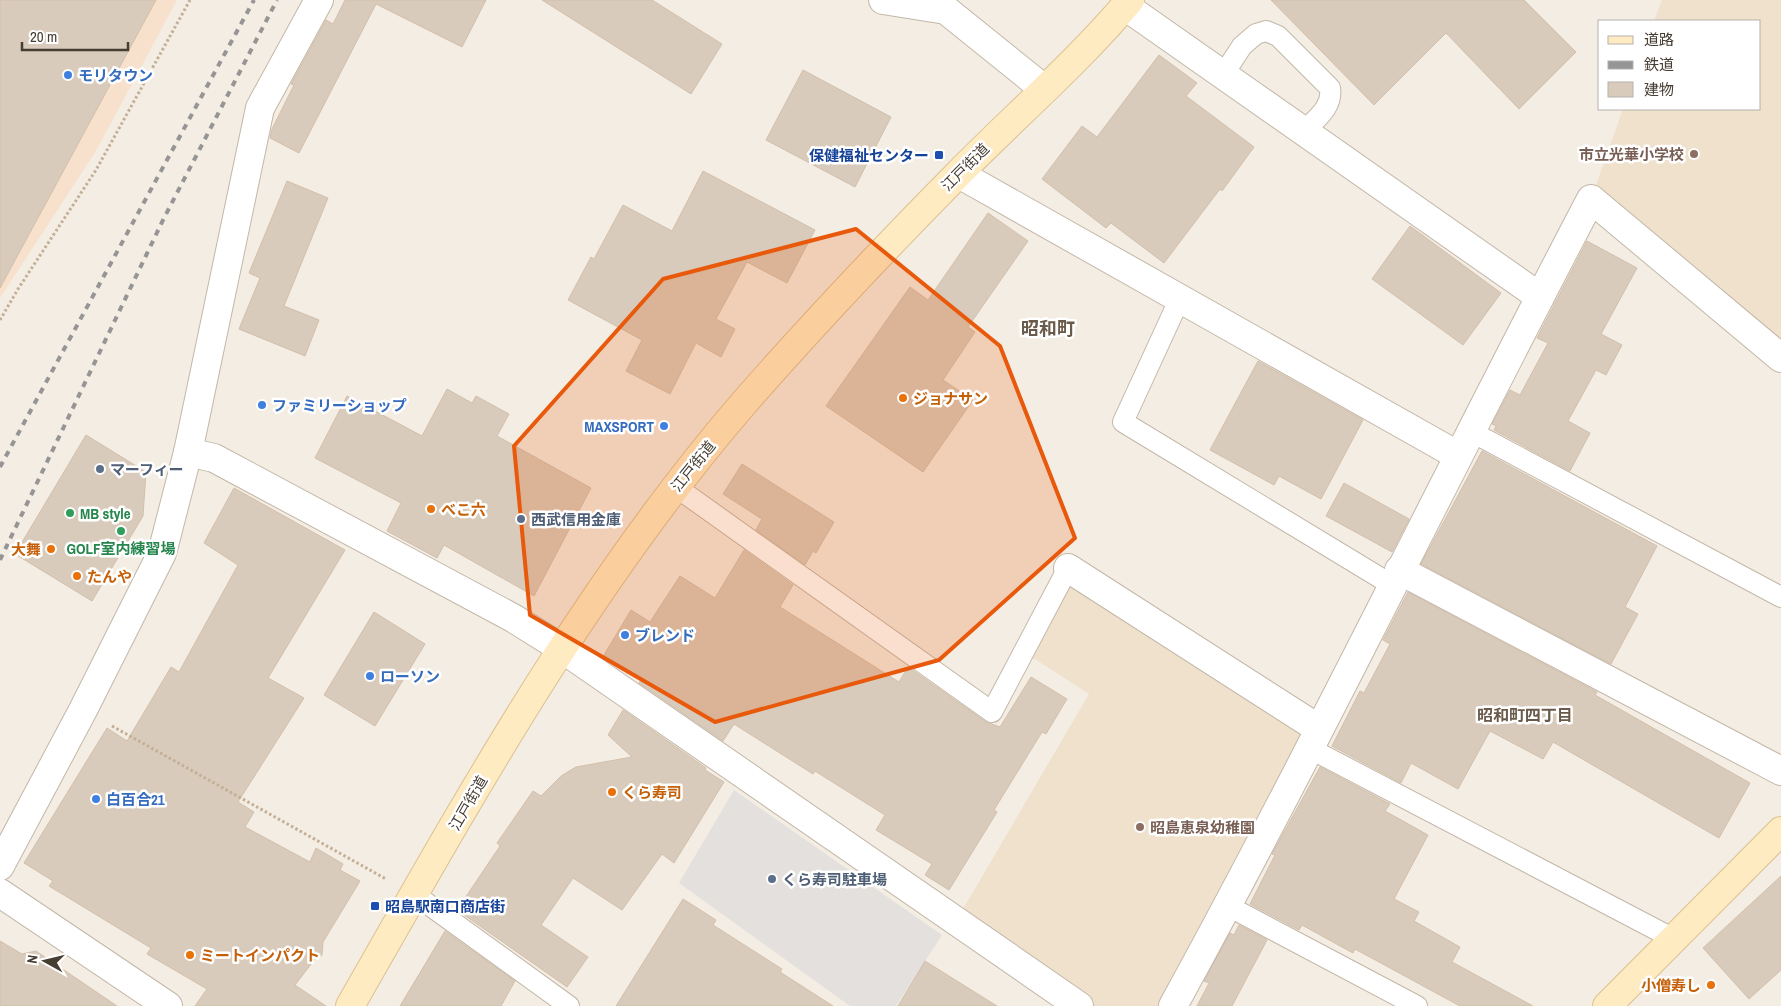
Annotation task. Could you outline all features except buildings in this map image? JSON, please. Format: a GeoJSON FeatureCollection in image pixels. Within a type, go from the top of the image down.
{"type":"FeatureCollection","features":[{"type":"Feature","properties":{"kind":"street"},"geometry":{"type":"LineString","coordinates":[[0,866],[83,710],[162,553],[188,452],[260,108],[319,0]]}},
{"type":"Feature","properties":{"kind":"street"},"geometry":{"type":"LineString","coordinates":[[883,0],[946,10],[1044,89]]}},
{"type":"Feature","properties":{"kind":"street"},"geometry":{"type":"LineString","coordinates":[[1128,3],[1224,75],[1540,296]]}},
{"type":"Feature","properties":{"kind":"street","name":"江戸街道"},"geometry":{"type":"LineString","coordinates":[[350,1006],[414,894],[561,648],[676,487],[742,406],[828,309],[1128,3]]}},
{"type":"Feature","properties":{"kind":"street"},"geometry":{"type":"LineString","coordinates":[[959,174],[1458,455]]}},
{"type":"Feature","properties":{"kind":"street"},"geometry":{"type":"LineString","coordinates":[[1173,1006],[1228,906],[1395,577],[1591,199],[1781,358]]}},
{"type":"Feature","properties":{"kind":"street"},"geometry":{"type":"LineString","coordinates":[[188,452],[214,458],[513,618],[561,648],[1079,1006]]}},
{"type":"Feature","properties":{"kind":"street"},"geometry":{"type":"LineString","coordinates":[[1068,568],[1314,739]]}},
{"type":"Feature","properties":{"kind":"street"},"geometry":{"type":"LineString","coordinates":[[1395,577],[1781,771]]}},
{"type":"Feature","properties":{"kind":"street"},"geometry":{"type":"LineString","coordinates":[[1607,1006],[1781,831]]}},
{"type":"Feature","properties":{"kind":"street"},"geometry":{"type":"LineString","coordinates":[[0,892],[168,1006]]}},
{"type":"Feature","properties":{"kind":"lane"},"geometry":{"type":"LineString","coordinates":[[1224,75],[1242,46],[1256,34],[1266,32],[1278,36],[1330,88],[1332,98],[1327,107],[1304,131]]}},
{"type":"Feature","properties":{"kind":"lane"},"geometry":{"type":"LineString","coordinates":[[1180,298],[1123,422],[1395,577]]}},
{"type":"Feature","properties":{"kind":"lane"},"geometry":{"type":"LineString","coordinates":[[1470,431],[1781,597]]}},
{"type":"Feature","properties":{"kind":"lane"},"geometry":{"type":"LineString","coordinates":[[676,487],[992,712],[1068,568]]}},
{"type":"Feature","properties":{"kind":"lane"},"geometry":{"type":"LineString","coordinates":[[1314,739],[1674,939]]}},
{"type":"Feature","properties":{"kind":"lane"},"geometry":{"type":"LineString","coordinates":[[414,894],[569,1006]]}},
{"type":"Feature","properties":{"kind":"lane"},"geometry":{"type":"LineString","coordinates":[[1228,906],[1417,1006]]}},
{"type":"Feature","properties":{"kind":"path"},"geometry":{"type":"LineString","coordinates":[[0,320],[18,289],[96,170],[190,0]]}},
{"type":"Feature","properties":{"kind":"path"},"geometry":{"type":"LineString","coordinates":[[83,710],[414,894]]}},
{"type":"Feature","properties":{"kind":"highlighted area"},"geometry":{"type":"Polygon","coordinates":[[[856,229],[1000,346],[1075,538],[939,660],[715,722],[530,615],[514,446],[663,279],[856,229]]]}},
{"type":"Feature","properties":{"kind":"shaded area","name":"モリタウン"},"geometry":{"type":"Polygon","coordinates":[[[0,0],[177,0],[96,151],[0,298],[0,0]]]}},
{"type":"Feature","properties":{"kind":"shaded area","name":"市立光華小学校"},"geometry":{"type":"Polygon","coordinates":[[[1662,0],[1781,0],[1781,369],[1591,199],[1623,110],[1761,110],[1761,20],[1654,20],[1662,0]]]}},
{"type":"Feature","properties":{"kind":"shaded area","name":"昭島恵泉幼稚園"},"geometry":{"type":"Polygon","coordinates":[[[1068,568],[1319,729],[1173,1006],[1079,1006],[956,921],[1089,694],[1024,652],[1068,568]]]}},
{"type":"Feature","properties":{"kind":"shaded area"},"geometry":{"type":"Polygon","coordinates":[[[734,790],[942,935],[896,1006],[850,1006],[679,883],[734,790]]]}},
{"type":"Feature","properties":{"kind":"railway"},"geometry":{"type":"LineString","coordinates":[[0,467],[254,0]]}},
{"type":"Feature","properties":{"kind":"railway"},"geometry":{"type":"LineString","coordinates":[[0,560],[164,218],[277,0]]}},
{"type":"Feature","properties":{"kind":"place","name":"モリタウン"},"geometry":{"type":"Point","coordinates":[68,75]}},
{"type":"Feature","properties":{"kind":"place","name":"市立光華小学校"},"geometry":{"type":"Point","coordinates":[1694,154]}},
{"type":"Feature","properties":{"kind":"place","name":"保健福祉センター"},"geometry":{"type":"Point","coordinates":[939,155]}},
{"type":"Feature","properties":{"kind":"place","name":"ジョナサン"},"geometry":{"type":"Point","coordinates":[903,398]}},
{"type":"Feature","properties":{"kind":"place","name":"ファミリーショップ"},"geometry":{"type":"Point","coordinates":[262,405]}},
{"type":"Feature","properties":{"kind":"place","name":"MAXSPORT"},"geometry":{"type":"Point","coordinates":[664,426]}},
{"type":"Feature","properties":{"kind":"place","name":"マーフィー"},"geometry":{"type":"Point","coordinates":[100,469]}},
{"type":"Feature","properties":{"kind":"place","name":"べこ六"},"geometry":{"type":"Point","coordinates":[431,509]}},
{"type":"Feature","properties":{"kind":"place","name":"MB style"},"geometry":{"type":"Point","coordinates":[70,513]}},
{"type":"Feature","properties":{"kind":"place","name":"西武信用金庫"},"geometry":{"type":"Point","coordinates":[521,519]}},
{"type":"Feature","properties":{"kind":"place","name":"GOLF室内練習場"},"geometry":{"type":"Point","coordinates":[121,531]}},
{"type":"Feature","properties":{"kind":"place","name":"大舞"},"geometry":{"type":"Point","coordinates":[51,549]}},
{"type":"Feature","properties":{"kind":"place","name":"たんや"},"geometry":{"type":"Point","coordinates":[77,576]}},
{"type":"Feature","properties":{"kind":"place","name":"ブレンド"},"geometry":{"type":"Point","coordinates":[625,635]}},
{"type":"Feature","properties":{"kind":"place","name":"ローソン"},"geometry":{"type":"Point","coordinates":[370,676]}},
{"type":"Feature","properties":{"kind":"place","name":"くら寿司"},"geometry":{"type":"Point","coordinates":[612,792]}},
{"type":"Feature","properties":{"kind":"place","name":"白百合21"},"geometry":{"type":"Point","coordinates":[96,799]}},
{"type":"Feature","properties":{"kind":"place","name":"昭島恵泉幼稚園"},"geometry":{"type":"Point","coordinates":[1140,827]}},
{"type":"Feature","properties":{"kind":"place","name":"くら寿司駐車場"},"geometry":{"type":"Point","coordinates":[772,879]}},
{"type":"Feature","properties":{"kind":"place","name":"昭島駅南口商店街"},"geometry":{"type":"Point","coordinates":[375,906]}},
{"type":"Feature","properties":{"kind":"place","name":"ミートインパクト"},"geometry":{"type":"Point","coordinates":[190,955]}},
{"type":"Feature","properties":{"kind":"place","name":"小僧寿し"},"geometry":{"type":"Point","coordinates":[1711,985]}},
{"type":"Feature","properties":{"kind":"district","name":"昭和町"},"geometry":{"type":"Point","coordinates":[1048,328]}},
{"type":"Feature","properties":{"kind":"district","name":"昭和町四丁目"},"geometry":{"type":"Point","coordinates":[1525,715]}}]}
